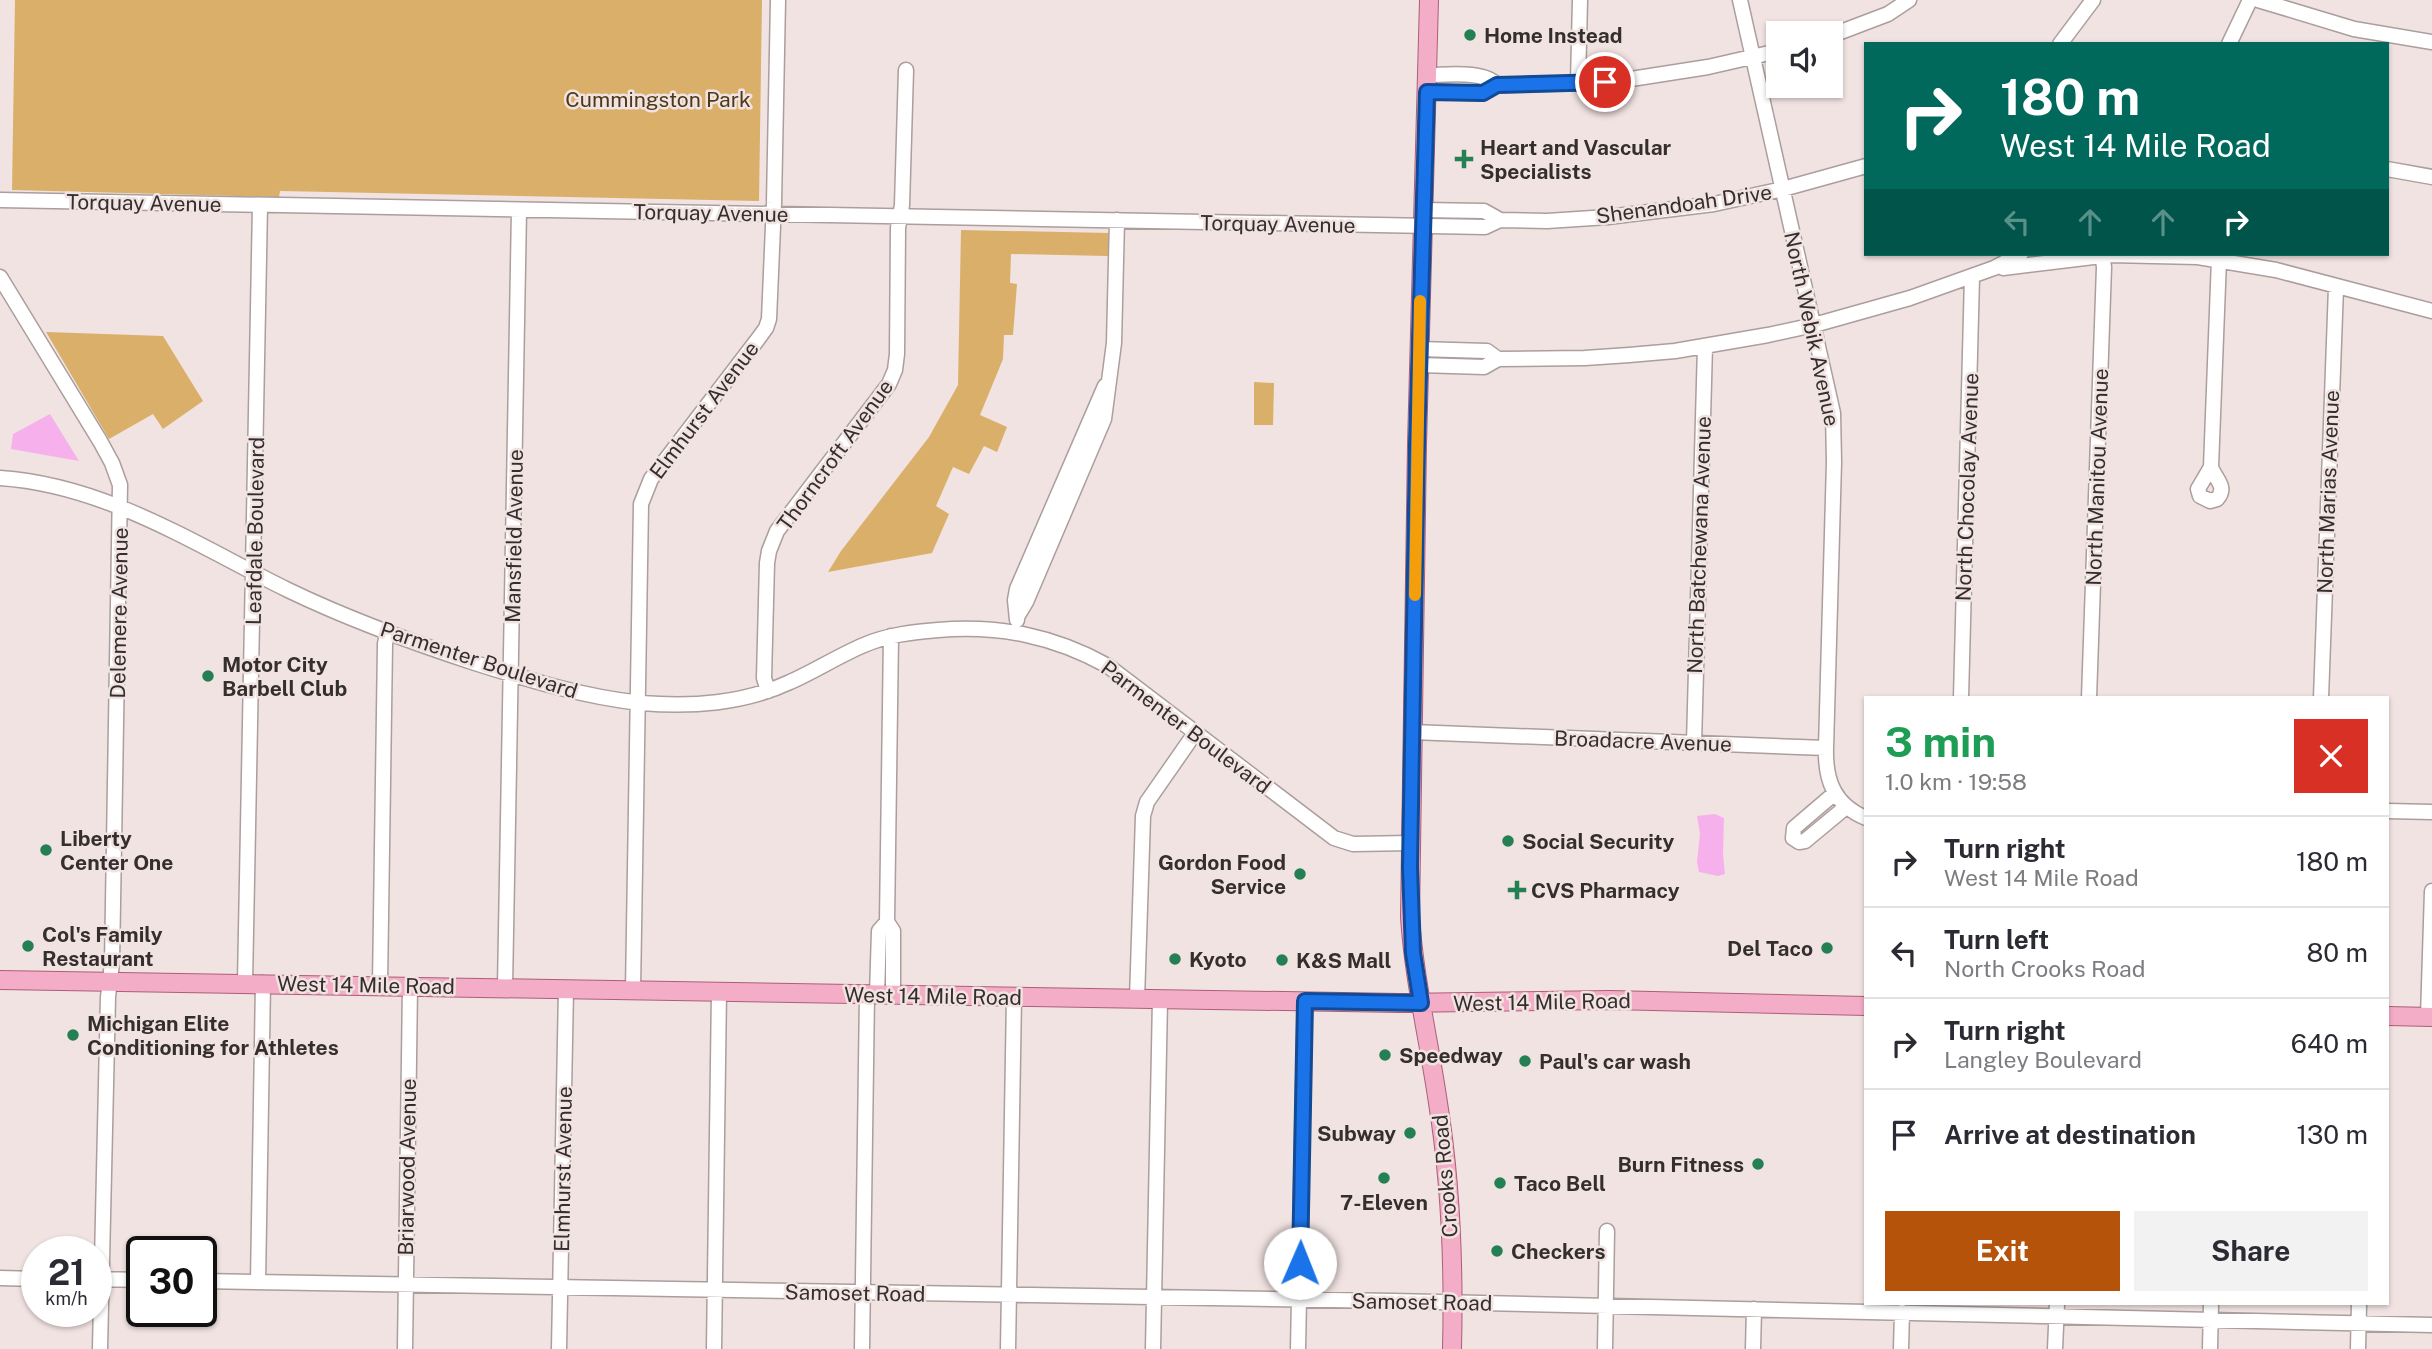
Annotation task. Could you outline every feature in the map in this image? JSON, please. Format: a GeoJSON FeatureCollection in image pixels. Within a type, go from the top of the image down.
{"type":"FeatureCollection","features":[{"type":"Feature","properties":{"kind":"main road","name":"Crooks Road"},"geometry":{"type":"LineString","coordinates":[[1429,0],[1419,357],[1411,926],[1439,1106],[1452,1239],[1452,1349]]}},
{"type":"Feature","properties":{"kind":"main road","name":"West 14 Mile Road"},"geometry":{"type":"LineString","coordinates":[[0,980],[1014,998],[1421,1003],[1610,1000],[1864,1006]]}},
{"type":"Feature","properties":{"kind":"main road"},"geometry":{"type":"LineString","coordinates":[[2389,1016],[2430,1017]]}},
{"type":"Feature","properties":{"kind":"street","name":"Elmhurst Avenue"},"geometry":{"type":"LineString","coordinates":[[633,990],[640,515],[643,495],[651,479],[766,328],[770,307],[778,0]]}},
{"type":"Feature","properties":{"kind":"street"},"geometry":{"type":"LineString","coordinates":[[1578,83],[1580,0]]}},
{"type":"Feature","properties":{"kind":"street","name":"North Webik Avenue"},"geometry":{"type":"LineString","coordinates":[[1740,0],[1830,395],[1834,427],[1826,748]]}},
{"type":"Feature","properties":{"kind":"street"},"geometry":{"type":"LineString","coordinates":[[1843,31],[1888,13],[1909,0]]}},
{"type":"Feature","properties":{"kind":"street"},"geometry":{"type":"LineString","coordinates":[[2062,42],[2093,0]]}},
{"type":"Feature","properties":{"kind":"street"},"geometry":{"type":"LineString","coordinates":[[2230,42],[2250,0]]}},
{"type":"Feature","properties":{"kind":"street"},"geometry":{"type":"LineString","coordinates":[[2258,0],[2354,29],[2432,42]]}},
{"type":"Feature","properties":{"kind":"street"},"geometry":{"type":"LineString","coordinates":[[1427,83],[1483,93],[1497,85],[1578,83],[1676,73],[1766,54]]}},
{"type":"Feature","properties":{"kind":"street","name":"Thorncroft Avenue"},"geometry":{"type":"LineString","coordinates":[[768,691],[764,678],[769,551],[777,530],[889,384],[895,370],[898,228],[902,205],[906,69]]}},
{"type":"Feature","properties":{"kind":"street","name":"Shenandoah Drive"},"geometry":{"type":"LineString","coordinates":[[1422,218],[1485,227],[1500,220],[1548,221],[1654,212],[1714,204],[1783,189],[1864,167]]}},
{"type":"Feature","properties":{"kind":"street"},"geometry":{"type":"LineString","coordinates":[[2389,169],[2432,177]]}},
{"type":"Feature","properties":{"kind":"street","name":"Torquay Avenue"},"geometry":{"type":"LineString","coordinates":[[0,200],[1116,220],[1422,218]]}},
{"type":"Feature","properties":{"kind":"street","name":"Leafdale Boulevard"},"geometry":{"type":"LineString","coordinates":[[258,1282],[254,983],[254,573],[260,205]]}},
{"type":"Feature","properties":{"kind":"street","name":"Mansfield Avenue"},"geometry":{"type":"LineString","coordinates":[[505,988],[519,210]]}},
{"type":"Feature","properties":{"kind":"street"},"geometry":{"type":"LineString","coordinates":[[1016,624],[1104,419],[1114,343],[1116,220]]}},
{"type":"Feature","properties":{"kind":"street"},"geometry":{"type":"LineString","coordinates":[[1419,357],[1485,366],[1498,359],[1585,358],[1705,346],[1814,325],[1899,302],[1972,277],[2017,256]]}},
{"type":"Feature","properties":{"kind":"street"},"geometry":{"type":"LineString","coordinates":[[1994,268],[2087,256]]}},
{"type":"Feature","properties":{"kind":"street","name":"North Manitou Avenue"},"geometry":{"type":"LineString","coordinates":[[2089,696],[2101,372],[2102,256]]}},
{"type":"Feature","properties":{"kind":"street"},"geometry":{"type":"LineString","coordinates":[[2173,256],[2219,260],[2276,270],[2432,312]]}},
{"type":"Feature","properties":{"kind":"street"},"geometry":{"type":"LineString","coordinates":[[2211,467],[2219,260]]}},
{"type":"Feature","properties":{"kind":"street","name":"Delemere Avenue"},"geometry":{"type":"LineString","coordinates":[[0,277],[112,463],[120,485],[110,981],[100,1236]]}},
{"type":"Feature","properties":{"kind":"street","name":"North Chocolay Avenue"},"geometry":{"type":"LineString","coordinates":[[1961,696],[1972,277]]}},
{"type":"Feature","properties":{"kind":"street","name":"North Marias Avenue"},"geometry":{"type":"LineString","coordinates":[[2320,696],[2336,287]]}},
{"type":"Feature","properties":{"kind":"street","name":"North Batchewana Avenue"},"geometry":{"type":"LineString","coordinates":[[1694,743],[1705,346]]}},
{"type":"Feature","properties":{"kind":"street","name":"Parmenter Boulevard"},"geometry":{"type":"LineString","coordinates":[[0,478],[54,485],[120,507],[317,603],[387,633],[564,689],[637,702],[712,704],[768,691],[864,645],[891,636],[919,631],[1016,624],[1099,661],[1126,679],[1334,838],[1353,844],[1411,843]]}},
{"type":"Feature","properties":{"kind":"street"},"geometry":{"type":"LineString","coordinates":[[380,985],[387,633]]}},
{"type":"Feature","properties":{"kind":"street"},"geometry":{"type":"LineString","coordinates":[[862,1349],[879,995],[893,931],[887,922],[891,636]]}},
{"type":"Feature","properties":{"kind":"street","name":"Broadacre Avenue"},"geometry":{"type":"LineString","coordinates":[[1412,732],[1826,748]]}},
{"type":"Feature","properties":{"kind":"street"},"geometry":{"type":"LineString","coordinates":[[1137,999],[1143,816],[1147,802],[1195,733]]}},
{"type":"Feature","properties":{"kind":"street"},"geometry":{"type":"LineString","coordinates":[[1826,748],[1828,777],[1835,793],[1846,807],[1864,817]]}},
{"type":"Feature","properties":{"kind":"street"},"geometry":{"type":"LineString","coordinates":[[1835,793],[1794,828],[1793,838],[1799,842],[1805,841],[1846,807]]}},
{"type":"Feature","properties":{"kind":"street"},"geometry":{"type":"LineString","coordinates":[[2389,811],[2432,813]]}},
{"type":"Feature","properties":{"kind":"street"},"geometry":{"type":"LineString","coordinates":[[2430,1017],[2432,891]]}},
{"type":"Feature","properties":{"kind":"street","name":"Briarwood Avenue"},"geometry":{"type":"LineString","coordinates":[[405,1349],[410,986]]}},
{"type":"Feature","properties":{"kind":"street","name":"Elmhurst Avenue"},"geometry":{"type":"LineString","coordinates":[[559,1349],[566,989]]}},
{"type":"Feature","properties":{"kind":"street"},"geometry":{"type":"LineString","coordinates":[[714,1349],[719,991]]}},
{"type":"Feature","properties":{"kind":"street"},"geometry":{"type":"LineString","coordinates":[[1007,1349],[1014,998]]}},
{"type":"Feature","properties":{"kind":"street"},"geometry":{"type":"LineString","coordinates":[[1153,1349],[1160,1000]]}},
{"type":"Feature","properties":{"kind":"street"},"geometry":{"type":"LineString","coordinates":[[1298,1349],[1305,1001]]}},
{"type":"Feature","properties":{"kind":"street"},"geometry":{"type":"LineString","coordinates":[[1605,1349],[1607,1231]]}},
{"type":"Feature","properties":{"kind":"street"},"geometry":{"type":"LineString","coordinates":[[0,1278],[21,1279]]}},
{"type":"Feature","properties":{"kind":"street","name":"Samoset Road"},"geometry":{"type":"LineString","coordinates":[[217,1281],[1902,1312],[2057,1310],[2210,1319],[2432,1325]]}},
{"type":"Feature","properties":{"kind":"street"},"geometry":{"type":"LineString","coordinates":[[2210,1349],[2211,1305]]}},
{"type":"Feature","properties":{"kind":"street"},"geometry":{"type":"LineString","coordinates":[[2358,1349],[2359,1305]]}},
{"type":"Feature","properties":{"kind":"street"},"geometry":{"type":"LineString","coordinates":[[1753,1349],[1754,1309]]}},
{"type":"Feature","properties":{"kind":"street"},"geometry":{"type":"LineString","coordinates":[[2056,1349],[2057,1310]]}},
{"type":"Feature","properties":{"kind":"street"},"geometry":{"type":"LineString","coordinates":[[1901,1349],[1902,1312]]}},
{"type":"Feature","properties":{"kind":"street","name":"Delemere Avenue"},"geometry":{"type":"LineString","coordinates":[[100,1327],[100,1349]]}},
{"type":"Feature","properties":{"kind":"green space","name":"Cummingston Park"},"geometry":{"type":"Polygon","coordinates":[[[15,0],[762,0],[759,201],[280,191],[279,197],[12,190],[15,0]]]}},
{"type":"Feature","properties":{"kind":"green space"},"geometry":{"type":"Polygon","coordinates":[[[961,230],[1109,233],[1108,256],[1011,254],[1010,283],[1017,284],[1013,335],[1004,335],[1003,359],[980,415],[1007,427],[997,452],[984,446],[969,474],[953,467],[936,506],[949,514],[932,553],[828,572],[841,551],[929,437],[958,385],[961,230]]]}},
{"type":"Feature","properties":{"kind":"green space"},"geometry":{"type":"Polygon","coordinates":[[[46,332],[163,336],[203,401],[163,429],[153,414],[109,439],[46,332]]]}},
{"type":"Feature","properties":{"kind":"green space"},"geometry":{"type":"Polygon","coordinates":[[[1254,382],[1274,383],[1273,425],[1254,425],[1254,382]]]}},
{"type":"Feature","properties":{"kind":"shaded area"},"geometry":{"type":"Polygon","coordinates":[[[50,414],[79,461],[11,449],[13,434],[50,414]]]}},
{"type":"Feature","properties":{"kind":"shaded area"},"geometry":{"type":"Polygon","coordinates":[[[1715,814],[1724,818],[1725,874],[1718,876],[1699,872],[1697,862],[1700,834],[1697,816],[1715,814]]]}},
{"type":"Feature","properties":{"kind":"slow traffic"},"geometry":{"type":"LineString","coordinates":[[1415,595],[1420,301]]}},
{"type":"Feature","properties":{"kind":"place","name":"Home Instead"},"geometry":{"type":"Point","coordinates":[1470,35]}},
{"type":"Feature","properties":{"kind":"place","name":"Heart and Vascular Specialists"},"geometry":{"type":"Point","coordinates":[1464,159]}},
{"type":"Feature","properties":{"kind":"place","name":"Motor City Barbell Club"},"geometry":{"type":"Point","coordinates":[208,676]}},
{"type":"Feature","properties":{"kind":"place","name":"Social Security"},"geometry":{"type":"Point","coordinates":[1508,841]}},
{"type":"Feature","properties":{"kind":"place","name":"Liberty Center One"},"geometry":{"type":"Point","coordinates":[46,850]}},
{"type":"Feature","properties":{"kind":"place","name":"Gordon Food Service"},"geometry":{"type":"Point","coordinates":[1300,874]}},
{"type":"Feature","properties":{"kind":"place","name":"CVS Pharmacy"},"geometry":{"type":"Point","coordinates":[1517,890]}},
{"type":"Feature","properties":{"kind":"place","name":"Col's Family Restaurant"},"geometry":{"type":"Point","coordinates":[28,946]}},
{"type":"Feature","properties":{"kind":"place","name":"Del Taco"},"geometry":{"type":"Point","coordinates":[1827,948]}},
{"type":"Feature","properties":{"kind":"place","name":"Kyoto"},"geometry":{"type":"Point","coordinates":[1175,959]}},
{"type":"Feature","properties":{"kind":"place","name":"K&S Mall"},"geometry":{"type":"Point","coordinates":[1282,960]}},
{"type":"Feature","properties":{"kind":"place","name":"Michigan Elite Conditioning for Athletes"},"geometry":{"type":"Point","coordinates":[73,1035]}},
{"type":"Feature","properties":{"kind":"place","name":"Speedway"},"geometry":{"type":"Point","coordinates":[1385,1055]}},
{"type":"Feature","properties":{"kind":"place","name":"Paul's car wash"},"geometry":{"type":"Point","coordinates":[1525,1061]}},
{"type":"Feature","properties":{"kind":"place","name":"Subway"},"geometry":{"type":"Point","coordinates":[1410,1133]}},
{"type":"Feature","properties":{"kind":"place","name":"Burn Fitness"},"geometry":{"type":"Point","coordinates":[1758,1164]}},
{"type":"Feature","properties":{"kind":"place","name":"7-Eleven"},"geometry":{"type":"Point","coordinates":[1384,1178]}},
{"type":"Feature","properties":{"kind":"place","name":"Taco Bell"},"geometry":{"type":"Point","coordinates":[1500,1183]}},
{"type":"Feature","properties":{"kind":"place","name":"Checkers"},"geometry":{"type":"Point","coordinates":[1497,1251]}},
{"type":"Feature","properties":{"kind":"route"},"geometry":{"type":"LineString","coordinates":[[1300,1263],[1305,1001],[1421,1003],[1410,917],[1410,867],[1417,444],[1427,92],[1483,93],[1497,85],[1605,82]]}}]}
